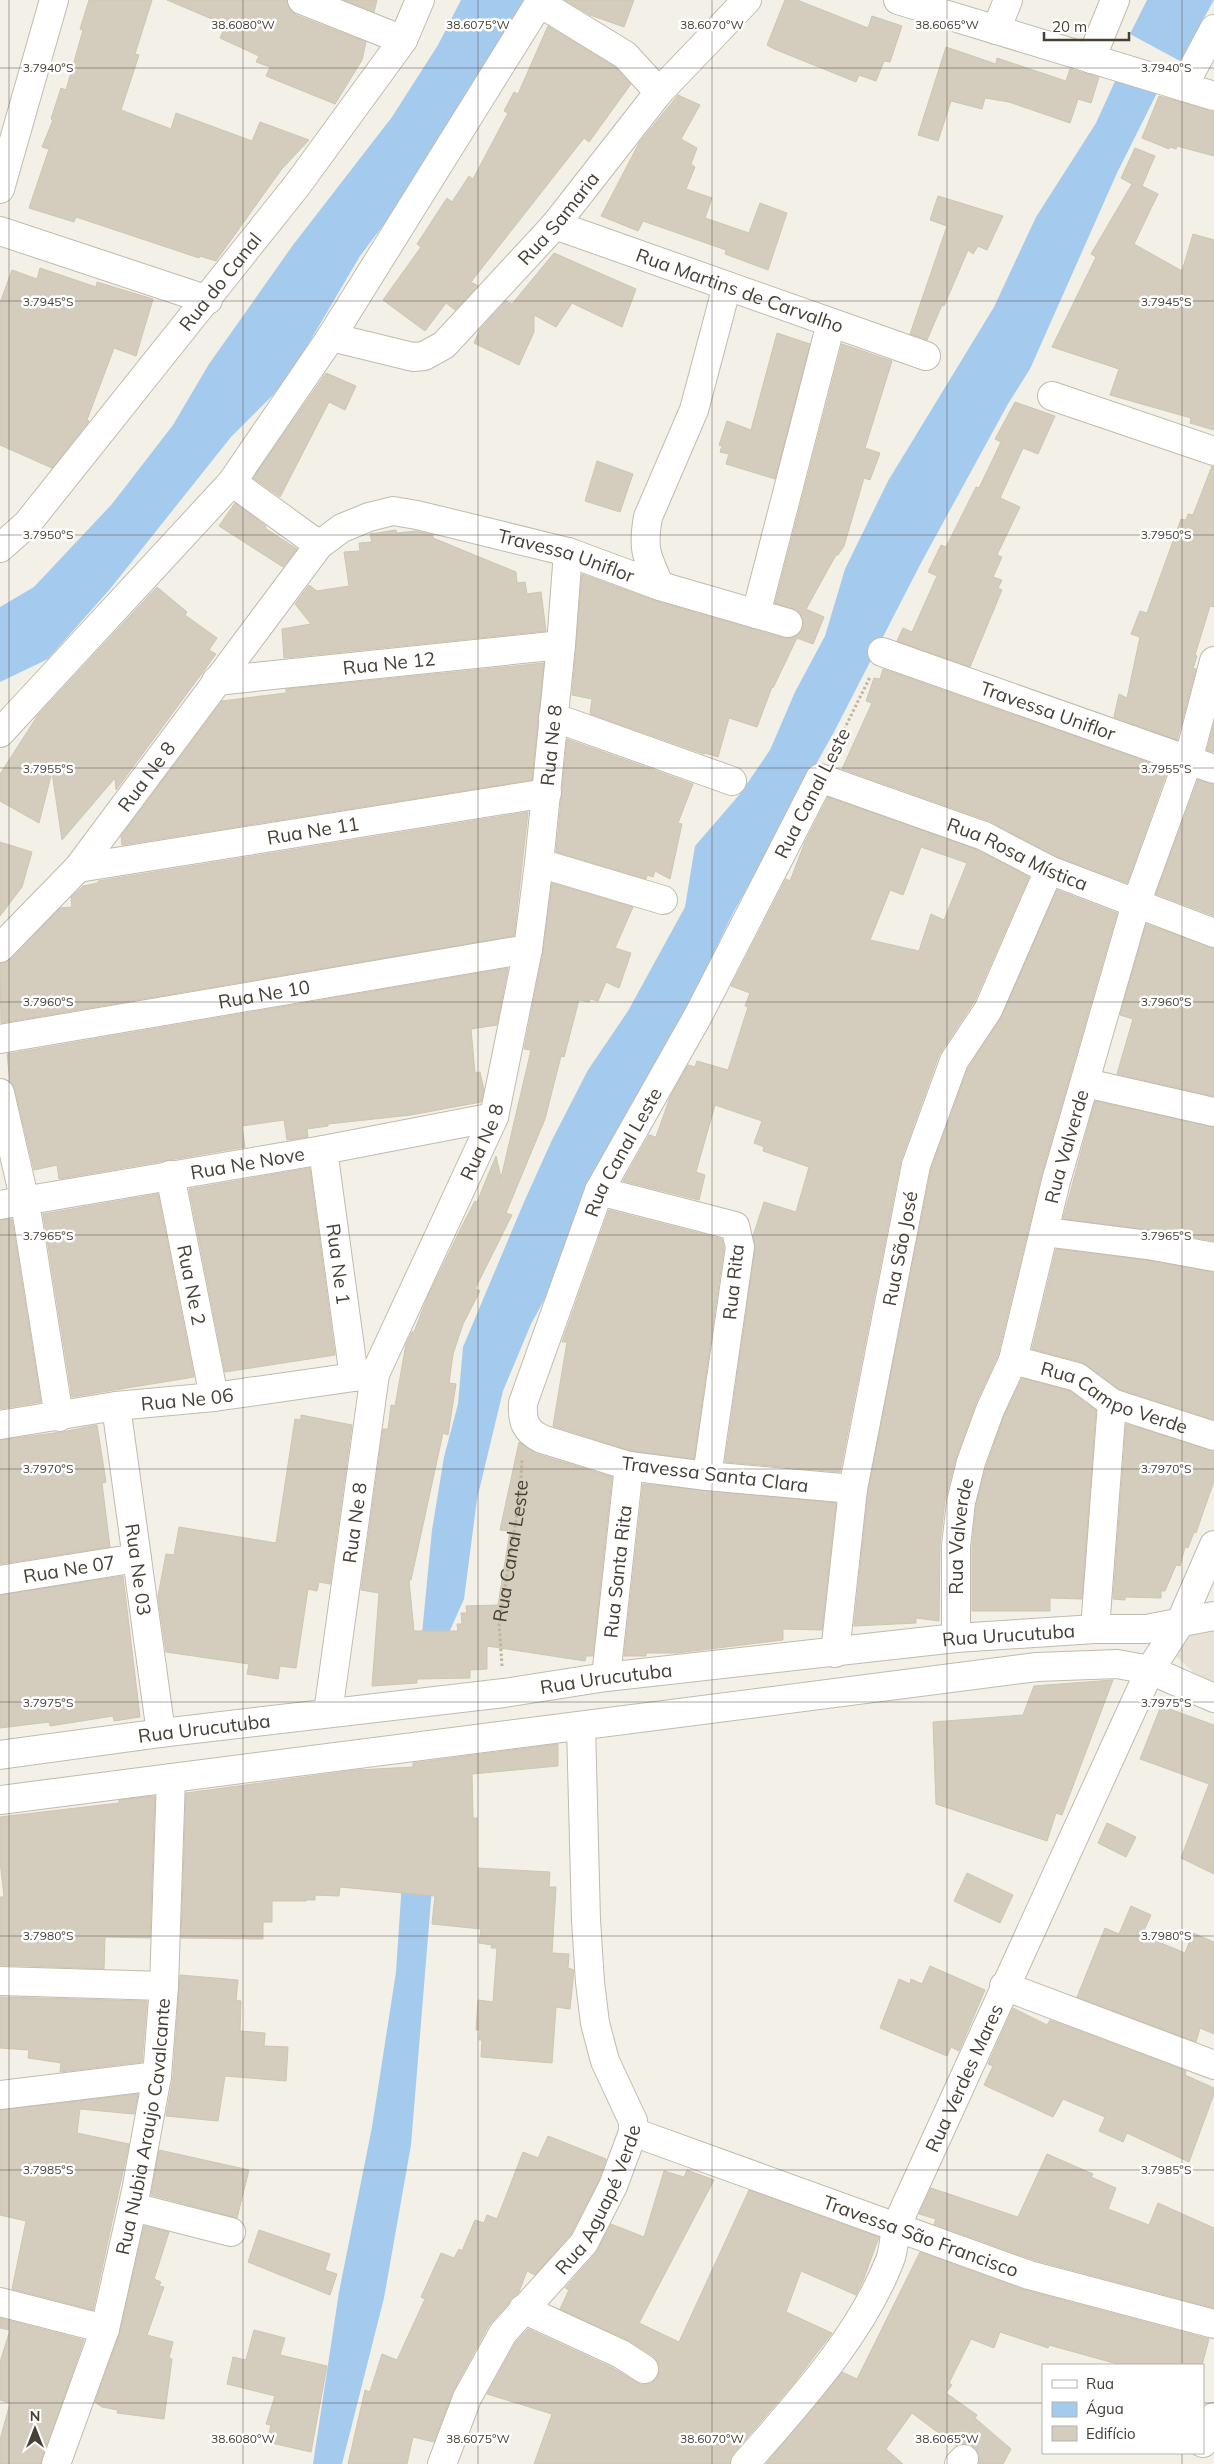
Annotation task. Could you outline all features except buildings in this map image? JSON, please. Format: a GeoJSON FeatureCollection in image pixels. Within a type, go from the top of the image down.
{"type":"FeatureCollection","features":[{"type":"Feature","properties":{"kind":"street"},"geometry":{"type":"LineString","coordinates":[[0,189],[54,0]]}},
{"type":"Feature","properties":{"kind":"street"},"geometry":{"type":"LineString","coordinates":[[302,0],[403,40]]}},
{"type":"Feature","properties":{"kind":"street","name":"Rua do Canal"},"geometry":{"type":"LineString","coordinates":[[0,548],[28,524],[208,300],[298,184],[403,40],[420,0]]}},
{"type":"Feature","properties":{"kind":"street","name":"Rua Samaria"},"geometry":{"type":"LineString","coordinates":[[330,337],[413,357],[424,356],[444,345],[555,225],[660,92],[747,0]]}},
{"type":"Feature","properties":{"kind":"street"},"geometry":{"type":"LineString","coordinates":[[898,0],[1214,96]]}},
{"type":"Feature","properties":{"kind":"street"},"geometry":{"type":"LineString","coordinates":[[996,30],[1008,0]]}},
{"type":"Feature","properties":{"kind":"street"},"geometry":{"type":"LineString","coordinates":[[1091,59],[1115,0]]}},
{"type":"Feature","properties":{"kind":"street"},"geometry":{"type":"LineString","coordinates":[[0,733],[232,482],[330,337],[540,2],[625,55],[660,92]]}},
{"type":"Feature","properties":{"kind":"street"},"geometry":{"type":"LineString","coordinates":[[1183,87],[1214,30]]}},
{"type":"Feature","properties":{"kind":"street","name":"Rua Martins de Carvalho"},"geometry":{"type":"LineString","coordinates":[[555,225],[926,356]]}},
{"type":"Feature","properties":{"kind":"street"},"geometry":{"type":"LineString","coordinates":[[0,231],[208,300]]}},
{"type":"Feature","properties":{"kind":"street"},"geometry":{"type":"LineString","coordinates":[[660,586],[645,553],[644,536],[648,517],[694,410],[727,286]]}},
{"type":"Feature","properties":{"kind":"street"},"geometry":{"type":"LineString","coordinates":[[756,614],[831,323]]}},
{"type":"Feature","properties":{"kind":"street"},"geometry":{"type":"LineString","coordinates":[[1052,396],[1214,451]]}},
{"type":"Feature","properties":{"kind":"street"},"geometry":{"type":"LineString","coordinates":[[232,482],[319,546]]}},
{"type":"Feature","properties":{"kind":"street","name":"Travessa Uniflor"},"geometry":{"type":"LineString","coordinates":[[342,528],[369,517],[393,511],[417,515],[568,552],[660,586],[788,622]]}},
{"type":"Feature","properties":{"kind":"street","name":"Rua Ne 8"},"geometry":{"type":"LineString","coordinates":[[0,948],[78,868],[216,681],[319,546],[342,528]]}},
{"type":"Feature","properties":{"kind":"street","name":"Rua Ne 8"},"geometry":{"type":"LineString","coordinates":[[328,1713],[364,1376],[494,1117],[528,950],[547,794],[568,552]]}},
{"type":"Feature","properties":{"kind":"street","name":"Rua Ne 12"},"geometry":{"type":"LineString","coordinates":[[216,681],[561,645]]}},
{"type":"Feature","properties":{"kind":"street","name":"Travessa Uniflor"},"geometry":{"type":"LineString","coordinates":[[882,652],[1214,769]]}},
{"type":"Feature","properties":{"kind":"street","name":"Rua Valverde"},"geometry":{"type":"LineString","coordinates":[[956,1638],[956,1546],[961,1502],[971,1462],[990,1410],[1013,1360],[1056,1181],[1086,1083],[1136,904],[1188,761],[1214,661]]}},
{"type":"Feature","properties":{"kind":"street"},"geometry":{"type":"LineString","coordinates":[[553,717],[732,781]]}},
{"type":"Feature","properties":{"kind":"street","name":"Rua Rosa Mística"},"geometry":{"type":"LineString","coordinates":[[820,778],[984,836],[1049,870],[1214,933]]}},
{"type":"Feature","properties":{"kind":"street","name":"Rua Canal Leste"},"geometry":{"type":"LineString","coordinates":[[525,1426],[523,1403],[599,1190],[699,1014],[820,778]]}},
{"type":"Feature","properties":{"kind":"street","name":"Rua Ne 11"},"geometry":{"type":"LineString","coordinates":[[78,868],[547,794]]}},
{"type":"Feature","properties":{"kind":"street"},"geometry":{"type":"LineString","coordinates":[[539,863],[663,900]]}},
{"type":"Feature","properties":{"kind":"street","name":"Rua São José"},"geometry":{"type":"LineString","coordinates":[[835,1653],[853,1488],[916,1165],[954,1061],[988,1010],[1049,870]]}},
{"type":"Feature","properties":{"kind":"street","name":"Rua Ne 10"},"geometry":{"type":"LineString","coordinates":[[0,1039],[528,950]]}},
{"type":"Feature","properties":{"kind":"street"},"geometry":{"type":"LineString","coordinates":[[1086,1083],[1214,1112]]}},
{"type":"Feature","properties":{"kind":"street"},"geometry":{"type":"LineString","coordinates":[[0,1093],[12,1204],[59,1417]]}},
{"type":"Feature","properties":{"kind":"street","name":"Rua Ne Nove"},"geometry":{"type":"LineString","coordinates":[[12,1204],[170,1175],[323,1150],[494,1117]]}},
{"type":"Feature","properties":{"kind":"street","name":"Rua Ne 1"},"geometry":{"type":"LineString","coordinates":[[323,1150],[364,1376]]}},
{"type":"Feature","properties":{"kind":"street","name":"Rua Ne 2"},"geometry":{"type":"LineString","coordinates":[[170,1175],[214,1396]]}},
{"type":"Feature","properties":{"kind":"street","name":"Rua Rita"},"geometry":{"type":"LineString","coordinates":[[599,1190],[734,1226],[738,1234],[740,1247],[707,1476]]}},
{"type":"Feature","properties":{"kind":"street"},"geometry":{"type":"LineString","coordinates":[[1045,1232],[1148,1245],[1214,1257]]}},
{"type":"Feature","properties":{"kind":"street","name":"Rua Campo Verde"},"geometry":{"type":"LineString","coordinates":[[1013,1360],[1077,1377],[1112,1403],[1214,1436]]}},
{"type":"Feature","properties":{"kind":"street","name":"Rua Ne 06"},"geometry":{"type":"LineString","coordinates":[[0,1425],[59,1417],[116,1406],[214,1396],[364,1376]]}},
{"type":"Feature","properties":{"kind":"street"},"geometry":{"type":"LineString","coordinates":[[1095,1629],[1112,1403]]}},
{"type":"Feature","properties":{"kind":"street","name":"Rua Ne 03"},"geometry":{"type":"LineString","coordinates":[[116,1406],[161,1733]]}},
{"type":"Feature","properties":{"kind":"street","name":"Travessa Santa Clara"},"geometry":{"type":"LineString","coordinates":[[525,1426],[532,1434],[542,1440],[629,1466],[707,1476],[853,1488]]}},
{"type":"Feature","properties":{"kind":"street","name":"Rua Santa Rita"},"geometry":{"type":"LineString","coordinates":[[606,1677],[629,1466]]}},
{"type":"Feature","properties":{"kind":"street"},"geometry":{"type":"LineString","coordinates":[[1180,1623],[1214,1545]]}},
{"type":"Feature","properties":{"kind":"street","name":"Rua Ne 07"},"geometry":{"type":"LineString","coordinates":[[0,1580],[137,1558]]}},
{"type":"Feature","properties":{"kind":"street","name":"Rua Urucutuba"},"geometry":{"type":"LineString","coordinates":[[0,1755],[161,1733],[504,1693],[606,1677],[835,1653],[956,1638],[1095,1629],[1146,1629],[1214,1616]]}},
{"type":"Feature","properties":{"kind":"street","name":"Rua Verdes Mares"},"geometry":{"type":"LineString","coordinates":[[745,2464],[810,2389],[866,2309],[891,2258],[896,2226],[1004,1986],[1150,1670],[1180,1623]]}},
{"type":"Feature","properties":{"kind":"street","name":"Rua Urucutuba"},"geometry":{"type":"LineString","coordinates":[[0,1800],[1037,1667],[1102,1663],[1150,1670],[1214,1698]]}},
{"type":"Feature","properties":{"kind":"street","name":"Rua Aguapé Verde"},"geometry":{"type":"LineString","coordinates":[[442,2464],[467,2398],[503,2333],[584,2243],[613,2186],[633,2132],[633,2120],[627,2104],[605,2061],[594,2015],[586,1920],[581,1726]]}},
{"type":"Feature","properties":{"kind":"street","name":"Rua Nubia Araujo Cavalcante"},"geometry":{"type":"LineString","coordinates":[[56,2464],[105,2329],[132,2207],[157,2076],[164,1986],[171,1778]]}},
{"type":"Feature","properties":{"kind":"street"},"geometry":{"type":"LineString","coordinates":[[0,1981],[164,1986]]}},
{"type":"Feature","properties":{"kind":"street"},"geometry":{"type":"LineString","coordinates":[[1004,1986],[1214,2065]]}},
{"type":"Feature","properties":{"kind":"street"},"geometry":{"type":"LineString","coordinates":[[0,2095],[157,2076]]}},
{"type":"Feature","properties":{"kind":"street","name":"Travessa São Francisco"},"geometry":{"type":"LineString","coordinates":[[633,2132],[1029,2275],[1214,2324]]}},
{"type":"Feature","properties":{"kind":"street"},"geometry":{"type":"LineString","coordinates":[[132,2207],[231,2232]]}},
{"type":"Feature","properties":{"kind":"street"},"geometry":{"type":"LineString","coordinates":[[0,2302],[105,2329]]}},
{"type":"Feature","properties":{"kind":"street"},"geometry":{"type":"LineString","coordinates":[[523,2309],[622,2354],[644,2369]]}},
{"type":"Feature","properties":{"kind":"street"},"geometry":{"type":"LineString","coordinates":[[1204,2441],[1214,2418]]}},
{"type":"Feature","properties":{"kind":"path","name":"Rua Canal Leste"},"geometry":{"type":"LineString","coordinates":[[820,778],[882,652]]}},
{"type":"Feature","properties":{"kind":"path","name":"Rua Canal Leste"},"geometry":{"type":"LineString","coordinates":[[504,1693],[499,1623],[520,1496],[525,1426]]}},
{"type":"Feature","properties":{"kind":"shaded area"},"geometry":{"type":"Polygon","coordinates":[[[1214,1617],[1214,1691],[1146,1629],[1214,1617]]]}},
{"type":"Feature","properties":{"kind":"water"},"geometry":{"type":"Polygon","coordinates":[[[461,0],[527,0],[403,199],[360,256],[286,382],[231,437],[110,589],[48,659],[0,682],[0,607],[34,587],[112,504],[173,425],[209,364],[293,245],[392,117],[438,45],[461,0]]]}},
{"type":"Feature","properties":{"kind":"water"},"geometry":{"type":"Polygon","coordinates":[[[1147,0],[1214,0],[1180,61],[1130,34],[1147,0]]]}},
{"type":"Feature","properties":{"kind":"water"},"geometry":{"type":"Polygon","coordinates":[[[1116,79],[1159,89],[1117,173],[1030,369],[1008,404],[921,563],[834,732],[733,913],[567,1258],[531,1324],[503,1391],[477,1499],[464,1599],[448,1635],[421,1644],[432,1530],[444,1457],[458,1404],[463,1347],[524,1202],[552,1140],[588,1070],[628,1011],[685,907],[695,846],[740,794],[770,750],[795,692],[825,636],[845,569],[888,481],[994,307],[1036,217],[1096,123],[1116,79]]]}},
{"type":"Feature","properties":{"kind":"water"},"geometry":{"type":"Polygon","coordinates":[[[406,1821],[437,1827],[411,2145],[384,2298],[342,2464],[313,2464],[339,2292],[372,2127],[396,1972],[406,1821]]]}}]}
